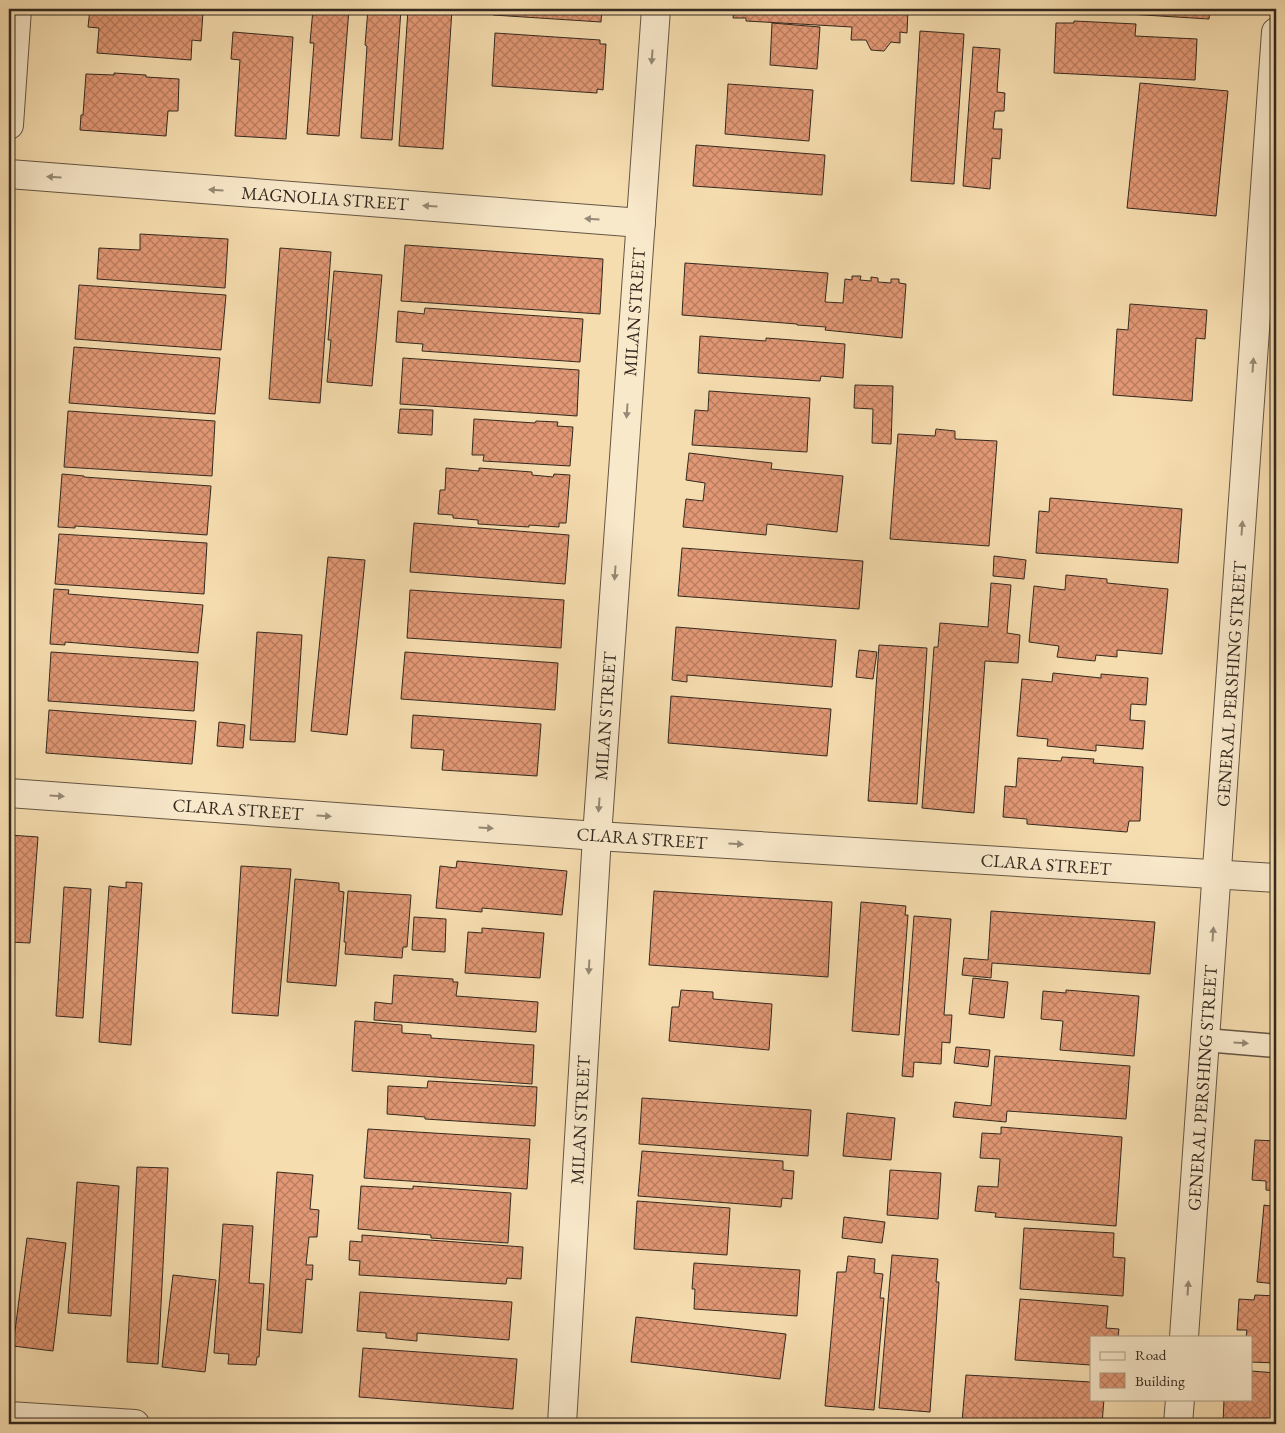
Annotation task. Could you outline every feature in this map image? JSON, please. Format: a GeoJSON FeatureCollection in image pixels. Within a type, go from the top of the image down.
{"type":"FeatureCollection","features":[{"type":"Feature","properties":{"kind":"street"},"geometry":{"type":"LineString","coordinates":[[9,125],[17,9]]}},
{"type":"Feature","properties":{"kind":"street","name":"MILAN STREET"},"geometry":{"type":"LineString","coordinates":[[562,1424],[596,836],[656,9]]}},
{"type":"Feature","properties":{"kind":"street","name":"GENERAL PERSHING STREET"},"geometry":{"type":"LineString","coordinates":[[1184,1336],[1217,875],[1268,267],[1276,32]]}},
{"type":"Feature","properties":{"kind":"street","name":"MAGNOLIA STREET"},"geometry":{"type":"LineString","coordinates":[[9,174],[641,223]]}},
{"type":"Feature","properties":{"kind":"street","name":"CLARA STREET"},"geometry":{"type":"LineString","coordinates":[[9,792],[596,836],[1276,878]]}},
{"type":"Feature","properties":{"kind":"street"},"geometry":{"type":"LineString","coordinates":[[1178,1424],[1180,1400]]}},
{"type":"Feature","properties":{"kind":"street"},"geometry":{"type":"LineString","coordinates":[[9,1416],[135,1424]]}},
{"type":"Feature","properties":{"kind":"lane"},"geometry":{"type":"LineString","coordinates":[[1205,1040],[1276,1046]]}},
{"type":"Feature","properties":{"kind":"building"},"geometry":{"type":"Polygon","coordinates":[[[90,9],[193,9],[193,11],[203,12],[201,41],[192,40],[191,60],[97,53],[99,28],[88,27],[90,9]]]}},
{"type":"Feature","properties":{"kind":"building"},"geometry":{"type":"Polygon","coordinates":[[[313,9],[349,9],[339,136],[307,134],[314,43],[310,43],[313,9]]]}},
{"type":"Feature","properties":{"kind":"building"},"geometry":{"type":"Polygon","coordinates":[[[368,9],[401,9],[392,140],[361,138],[368,9]]]}},
{"type":"Feature","properties":{"kind":"building"},"geometry":{"type":"Polygon","coordinates":[[[408,9],[452,9],[443,149],[399,146],[408,9]]]}},
{"type":"Feature","properties":{"kind":"building"},"geometry":{"type":"Polygon","coordinates":[[[494,9],[602,9],[601,22],[493,15],[494,9]]]}},
{"type":"Feature","properties":{"kind":"building"},"geometry":{"type":"Polygon","coordinates":[[[734,9],[908,9],[907,33],[900,32],[900,43],[891,42],[884,51],[871,50],[866,40],[851,40],[852,27],[746,21],[746,18],[733,18],[734,9]]]}},
{"type":"Feature","properties":{"kind":"building"},"geometry":{"type":"Polygon","coordinates":[[[1062,9],[1210,9],[1209,19],[1062,9]]]}},
{"type":"Feature","properties":{"kind":"building"},"geometry":{"type":"Polygon","coordinates":[[[1074,21],[1136,24],[1135,36],[1197,39],[1195,80],[1054,73],[1056,23],[1074,23],[1074,21]]]}},
{"type":"Feature","properties":{"kind":"building"},"geometry":{"type":"Polygon","coordinates":[[[772,23],[820,27],[817,69],[770,65],[772,23]]]}},
{"type":"Feature","properties":{"kind":"building"},"geometry":{"type":"Polygon","coordinates":[[[920,31],[964,34],[954,184],[911,181],[920,31]]]}},
{"type":"Feature","properties":{"kind":"building"},"geometry":{"type":"Polygon","coordinates":[[[233,32],[293,37],[286,139],[235,136],[240,60],[231,59],[233,32]]]}},
{"type":"Feature","properties":{"kind":"building"},"geometry":{"type":"Polygon","coordinates":[[[495,33],[600,40],[600,44],[606,44],[603,90],[597,89],[597,93],[492,86],[495,33]]]}},
{"type":"Feature","properties":{"kind":"building"},"geometry":{"type":"Polygon","coordinates":[[[973,47],[1000,49],[997,92],[1005,93],[1004,111],[995,111],[993,129],[1002,129],[1000,159],[992,158],[990,189],[963,186],[973,47]]]}},
{"type":"Feature","properties":{"kind":"building"},"geometry":{"type":"Polygon","coordinates":[[[114,73],[179,79],[178,111],[168,111],[166,136],[80,130],[86,74],[114,75],[114,73]]]}},
{"type":"Feature","properties":{"kind":"building"},"geometry":{"type":"Polygon","coordinates":[[[1140,83],[1228,91],[1216,216],[1127,208],[1140,83]]]}},
{"type":"Feature","properties":{"kind":"building"},"geometry":{"type":"Polygon","coordinates":[[[728,84],[813,90],[809,141],[725,134],[728,84]]]}},
{"type":"Feature","properties":{"kind":"building"},"geometry":{"type":"Polygon","coordinates":[[[696,145],[825,155],[822,195],[693,186],[696,145]]]}},
{"type":"Feature","properties":{"kind":"building"},"geometry":{"type":"Polygon","coordinates":[[[140,234],[228,239],[225,288],[97,279],[99,248],[140,250],[140,234]]]}},
{"type":"Feature","properties":{"kind":"building"},"geometry":{"type":"Polygon","coordinates":[[[405,245],[603,259],[600,314],[401,301],[405,245]]]}},
{"type":"Feature","properties":{"kind":"building"},"geometry":{"type":"Polygon","coordinates":[[[280,248],[331,252],[320,403],[269,399],[280,248]]]}},
{"type":"Feature","properties":{"kind":"building"},"geometry":{"type":"Polygon","coordinates":[[[685,263],[828,273],[825,302],[843,303],[845,279],[852,280],[852,276],[861,276],[860,280],[871,281],[871,277],[878,278],[878,282],[891,283],[891,279],[899,279],[899,283],[906,284],[902,338],[825,330],[826,327],[682,315],[685,263]]]}},
{"type":"Feature","properties":{"kind":"building"},"geometry":{"type":"Polygon","coordinates":[[[334,271],[382,275],[372,386],[327,382],[331,340],[328,340],[334,271]]]}},
{"type":"Feature","properties":{"kind":"building"},"geometry":{"type":"Polygon","coordinates":[[[79,285],[226,295],[221,350],[75,339],[79,285]]]}},
{"type":"Feature","properties":{"kind":"building"},"geometry":{"type":"Polygon","coordinates":[[[1130,304],[1207,310],[1205,339],[1196,338],[1192,401],[1113,395],[1117,329],[1128,330],[1130,304]]]}},
{"type":"Feature","properties":{"kind":"building"},"geometry":{"type":"Polygon","coordinates":[[[425,308],[583,319],[580,362],[422,351],[423,344],[396,342],[398,311],[424,314],[425,308]]]}},
{"type":"Feature","properties":{"kind":"building"},"geometry":{"type":"Polygon","coordinates":[[[700,336],[766,341],[766,338],[845,344],[843,378],[821,376],[820,381],[698,373],[700,336]]]}},
{"type":"Feature","properties":{"kind":"building"},"geometry":{"type":"Polygon","coordinates":[[[74,347],[220,358],[215,414],[69,403],[74,347]]]}},
{"type":"Feature","properties":{"kind":"building"},"geometry":{"type":"Polygon","coordinates":[[[403,358],[579,370],[577,416],[400,404],[403,358]]]}},
{"type":"Feature","properties":{"kind":"building"},"geometry":{"type":"Polygon","coordinates":[[[855,385],[893,386],[891,444],[872,443],[873,409],[854,408],[855,385]]]}},
{"type":"Feature","properties":{"kind":"building"},"geometry":{"type":"Polygon","coordinates":[[[709,391],[810,398],[807,452],[692,445],[695,410],[708,411],[709,391]]]}},
{"type":"Feature","properties":{"kind":"building"},"geometry":{"type":"Polygon","coordinates":[[[400,409],[433,410],[432,435],[398,433],[400,409]]]}},
{"type":"Feature","properties":{"kind":"building"},"geometry":{"type":"Polygon","coordinates":[[[68,411],[215,421],[212,476],[64,467],[68,411]]]}},
{"type":"Feature","properties":{"kind":"building"},"geometry":{"type":"Polygon","coordinates":[[[474,419],[535,423],[536,421],[558,422],[557,426],[573,427],[570,466],[483,461],[484,455],[472,455],[474,419]]]}},
{"type":"Feature","properties":{"kind":"building"},"geometry":{"type":"Polygon","coordinates":[[[936,429],[955,431],[955,439],[997,441],[989,546],[890,539],[898,434],[935,436],[936,429]]]}},
{"type":"Feature","properties":{"kind":"building"},"geometry":{"type":"Polygon","coordinates":[[[689,453],[772,463],[771,469],[843,476],[837,532],[767,524],[766,535],[683,527],[686,499],[703,501],[705,483],[686,480],[689,453]]]}},
{"type":"Feature","properties":{"kind":"building"},"geometry":{"type":"Polygon","coordinates":[[[446,468],[479,471],[479,468],[532,472],[532,475],[553,477],[554,474],[570,475],[566,523],[559,523],[559,527],[478,524],[478,520],[453,518],[453,515],[438,514],[440,490],[445,490],[446,468]]]}},
{"type":"Feature","properties":{"kind":"building"},"geometry":{"type":"Polygon","coordinates":[[[62,474],[211,486],[207,535],[75,526],[75,528],[58,527],[62,474]]]}},
{"type":"Feature","properties":{"kind":"building"},"geometry":{"type":"Polygon","coordinates":[[[1050,498],[1182,509],[1178,563],[1036,553],[1039,511],[1049,512],[1050,498]]]}},
{"type":"Feature","properties":{"kind":"building"},"geometry":{"type":"Polygon","coordinates":[[[414,523],[569,535],[565,584],[410,572],[414,523]]]}},
{"type":"Feature","properties":{"kind":"building"},"geometry":{"type":"Polygon","coordinates":[[[59,534],[207,543],[204,594],[55,584],[59,534]]]}},
{"type":"Feature","properties":{"kind":"building"},"geometry":{"type":"Polygon","coordinates":[[[682,548],[863,561],[859,609],[678,596],[682,548]]]}},
{"type":"Feature","properties":{"kind":"building"},"geometry":{"type":"Polygon","coordinates":[[[994,556],[1026,560],[1024,579],[993,576],[994,556]]]}},
{"type":"Feature","properties":{"kind":"building"},"geometry":{"type":"Polygon","coordinates":[[[328,557],[365,560],[347,735],[311,731],[328,557]]]}},
{"type":"Feature","properties":{"kind":"building"},"geometry":{"type":"Polygon","coordinates":[[[1066,575],[1107,579],[1107,583],[1168,589],[1162,654],[1117,650],[1117,657],[1096,655],[1095,661],[1057,657],[1059,646],[1029,642],[1034,586],[1065,590],[1066,575]]]}},
{"type":"Feature","properties":{"kind":"building"},"geometry":{"type":"Polygon","coordinates":[[[991,583],[1011,585],[1007,633],[1020,635],[1018,663],[985,661],[974,813],[922,808],[934,647],[938,647],[940,623],[988,627],[991,583]]]}},
{"type":"Feature","properties":{"kind":"building"},"geometry":{"type":"Polygon","coordinates":[[[54,589],[69,590],[68,594],[203,605],[198,653],[65,642],[65,645],[50,644],[54,589]]]}},
{"type":"Feature","properties":{"kind":"building"},"geometry":{"type":"Polygon","coordinates":[[[410,590],[564,600],[561,648],[407,638],[410,590]]]}},
{"type":"Feature","properties":{"kind":"building"},"geometry":{"type":"Polygon","coordinates":[[[676,627],[836,640],[832,687],[687,675],[687,682],[672,680],[676,627]]]}},
{"type":"Feature","properties":{"kind":"building"},"geometry":{"type":"Polygon","coordinates":[[[257,632],[302,635],[295,742],[250,740],[257,632]]]}},
{"type":"Feature","properties":{"kind":"building"},"geometry":{"type":"Polygon","coordinates":[[[879,645],[927,648],[917,804],[868,801],[879,645]]]}},
{"type":"Feature","properties":{"kind":"building"},"geometry":{"type":"Polygon","coordinates":[[[859,650],[877,652],[873,679],[856,677],[859,650]]]}},
{"type":"Feature","properties":{"kind":"building"},"geometry":{"type":"Polygon","coordinates":[[[51,652],[198,662],[194,711],[48,701],[51,652]]]}},
{"type":"Feature","properties":{"kind":"building"},"geometry":{"type":"Polygon","coordinates":[[[405,652],[558,663],[555,710],[401,699],[405,652]]]}},
{"type":"Feature","properties":{"kind":"building"},"geometry":{"type":"Polygon","coordinates":[[[1053,673],[1101,678],[1101,674],[1148,678],[1146,705],[1131,704],[1130,720],[1145,721],[1143,749],[1096,745],[1096,751],[1047,746],[1048,739],[1017,736],[1022,679],[1052,682],[1053,673]]]}},
{"type":"Feature","properties":{"kind":"building"},"geometry":{"type":"Polygon","coordinates":[[[671,696],[831,709],[827,756],[668,743],[671,696]]]}},
{"type":"Feature","properties":{"kind":"building"},"geometry":{"type":"Polygon","coordinates":[[[49,710],[196,721],[192,764],[46,753],[49,710]]]}},
{"type":"Feature","properties":{"kind":"building"},"geometry":{"type":"Polygon","coordinates":[[[413,715],[541,724],[537,776],[442,770],[444,750],[411,748],[413,715]]]}},
{"type":"Feature","properties":{"kind":"building"},"geometry":{"type":"Polygon","coordinates":[[[219,722],[245,725],[243,748],[217,746],[219,722]]]}},
{"type":"Feature","properties":{"kind":"building"},"geometry":{"type":"Polygon","coordinates":[[[1062,757],[1094,759],[1093,763],[1143,767],[1140,821],[1129,821],[1127,832],[1027,824],[1027,819],[1003,817],[1005,786],[1016,787],[1018,758],[1061,761],[1062,757]]]}},
{"type":"Feature","properties":{"kind":"building"},"geometry":{"type":"Polygon","coordinates":[[[9,835],[38,837],[30,943],[9,942],[9,835]]]}},
{"type":"Feature","properties":{"kind":"building"},"geometry":{"type":"Polygon","coordinates":[[[457,861],[567,871],[562,915],[482,908],[482,912],[436,908],[440,866],[456,868],[457,861]]]}},
{"type":"Feature","properties":{"kind":"building"},"geometry":{"type":"Polygon","coordinates":[[[241,866],[291,869],[278,1016],[232,1013],[241,866]]]}},
{"type":"Feature","properties":{"kind":"building"},"geometry":{"type":"Polygon","coordinates":[[[295,879],[339,883],[339,891],[344,892],[336,986],[287,982],[295,879]]]}},
{"type":"Feature","properties":{"kind":"building"},"geometry":{"type":"Polygon","coordinates":[[[126,882],[142,883],[131,1045],[99,1042],[109,886],[126,888],[126,882]]]}},
{"type":"Feature","properties":{"kind":"building"},"geometry":{"type":"Polygon","coordinates":[[[64,887],[91,889],[83,1018],[56,1016],[64,887]]]}},
{"type":"Feature","properties":{"kind":"building"},"geometry":{"type":"Polygon","coordinates":[[[348,891],[411,895],[407,947],[403,947],[402,958],[345,954],[346,942],[344,942],[348,891]]]}},
{"type":"Feature","properties":{"kind":"building"},"geometry":{"type":"Polygon","coordinates":[[[654,891],[832,902],[828,977],[649,965],[654,891]]]}},
{"type":"Feature","properties":{"kind":"building"},"geometry":{"type":"Polygon","coordinates":[[[861,902],[906,906],[905,915],[908,915],[899,1035],[852,1031],[861,902]]]}},
{"type":"Feature","properties":{"kind":"building"},"geometry":{"type":"Polygon","coordinates":[[[991,911],[1155,922],[1150,974],[992,963],[991,978],[962,975],[964,958],[988,960],[991,911]]]}},
{"type":"Feature","properties":{"kind":"building"},"geometry":{"type":"Polygon","coordinates":[[[914,916],[951,919],[944,1015],[952,1015],[950,1043],[942,1042],[941,1064],[914,1062],[913,1077],[902,1076],[914,916]]]}},
{"type":"Feature","properties":{"kind":"building"},"geometry":{"type":"Polygon","coordinates":[[[414,917],[446,919],[445,952],[412,950],[414,917]]]}},
{"type":"Feature","properties":{"kind":"building"},"geometry":{"type":"Polygon","coordinates":[[[482,928],[544,933],[540,978],[465,973],[468,932],[482,933],[482,928]]]}},
{"type":"Feature","properties":{"kind":"building"},"geometry":{"type":"Polygon","coordinates":[[[394,975],[453,979],[453,982],[458,982],[456,996],[538,1002],[536,1032],[374,1020],[375,1002],[392,1004],[394,975]]]}},
{"type":"Feature","properties":{"kind":"building"},"geometry":{"type":"Polygon","coordinates":[[[973,978],[1008,982],[1004,1018],[969,1014],[973,978]]]}},
{"type":"Feature","properties":{"kind":"building"},"geometry":{"type":"Polygon","coordinates":[[[681,990],[713,992],[713,999],[772,1004],[769,1050],[669,1041],[672,1007],[679,1007],[681,990]]]}},
{"type":"Feature","properties":{"kind":"building"},"geometry":{"type":"Polygon","coordinates":[[[1066,990],[1139,996],[1134,1056],[1060,1050],[1063,1021],[1041,1019],[1043,991],[1066,993],[1066,990]]]}},
{"type":"Feature","properties":{"kind":"building"},"geometry":{"type":"Polygon","coordinates":[[[355,1021],[402,1025],[402,1033],[431,1035],[431,1038],[534,1045],[532,1084],[352,1071],[355,1021]]]}},
{"type":"Feature","properties":{"kind":"building"},"geometry":{"type":"Polygon","coordinates":[[[956,1047],[990,1050],[988,1067],[954,1063],[956,1047]]]}},
{"type":"Feature","properties":{"kind":"building"},"geometry":{"type":"Polygon","coordinates":[[[995,1056],[1130,1066],[1126,1119],[1007,1111],[1006,1122],[953,1117],[955,1102],[991,1106],[995,1056]]]}},
{"type":"Feature","properties":{"kind":"building"},"geometry":{"type":"Polygon","coordinates":[[[428,1081],[537,1087],[535,1126],[425,1119],[425,1117],[387,1114],[388,1086],[427,1088],[428,1081]]]}},
{"type":"Feature","properties":{"kind":"building"},"geometry":{"type":"Polygon","coordinates":[[[642,1098],[811,1110],[808,1156],[639,1144],[642,1098]]]}},
{"type":"Feature","properties":{"kind":"building"},"geometry":{"type":"Polygon","coordinates":[[[847,1113],[895,1118],[891,1160],[843,1156],[847,1113]]]}},
{"type":"Feature","properties":{"kind":"building"},"geometry":{"type":"Polygon","coordinates":[[[1001,1127],[1122,1137],[1116,1226],[995,1217],[996,1213],[975,1211],[978,1186],[998,1187],[1000,1159],[980,1158],[982,1133],[1001,1134],[1001,1127]]]}},
{"type":"Feature","properties":{"kind":"building"},"geometry":{"type":"Polygon","coordinates":[[[368,1129],[530,1139],[527,1189],[364,1178],[368,1129]]]}},
{"type":"Feature","properties":{"kind":"building"},"geometry":{"type":"Polygon","coordinates":[[[1255,1140],[1276,1141],[1276,1191],[1266,1190],[1266,1181],[1252,1180],[1255,1140]]]}},
{"type":"Feature","properties":{"kind":"building"},"geometry":{"type":"Polygon","coordinates":[[[642,1151],[783,1161],[783,1170],[794,1171],[792,1199],[782,1198],[781,1207],[638,1196],[642,1151]]]}},
{"type":"Feature","properties":{"kind":"building"},"geometry":{"type":"Polygon","coordinates":[[[137,1167],[168,1168],[158,1364],[127,1362],[137,1167]]]}},
{"type":"Feature","properties":{"kind":"building"},"geometry":{"type":"Polygon","coordinates":[[[890,1170],[941,1173],[938,1219],[887,1215],[890,1170]]]}},
{"type":"Feature","properties":{"kind":"building"},"geometry":{"type":"Polygon","coordinates":[[[277,1172],[313,1175],[310,1209],[319,1210],[317,1237],[309,1237],[306,1265],[313,1265],[312,1280],[306,1279],[302,1333],[267,1330],[277,1172]]]}},
{"type":"Feature","properties":{"kind":"building"},"geometry":{"type":"Polygon","coordinates":[[[77,1182],[119,1186],[111,1316],[68,1313],[77,1182]]]}},
{"type":"Feature","properties":{"kind":"building"},"geometry":{"type":"Polygon","coordinates":[[[361,1186],[413,1189],[413,1186],[511,1193],[508,1243],[431,1238],[431,1235],[358,1229],[361,1186]]]}},
{"type":"Feature","properties":{"kind":"building"},"geometry":{"type":"Polygon","coordinates":[[[637,1201],[730,1208],[727,1255],[634,1249],[637,1201]]]}},
{"type":"Feature","properties":{"kind":"building"},"geometry":{"type":"Polygon","coordinates":[[[1264,1205],[1276,1207],[1276,1284],[1257,1282],[1264,1205]]]}},
{"type":"Feature","properties":{"kind":"building"},"geometry":{"type":"Polygon","coordinates":[[[844,1217],[885,1222],[882,1243],[842,1238],[844,1217]]]}},
{"type":"Feature","properties":{"kind":"building"},"geometry":{"type":"Polygon","coordinates":[[[223,1224],[253,1226],[249,1283],[264,1284],[259,1357],[257,1357],[256,1365],[228,1364],[229,1354],[214,1353],[223,1224]]]}},
{"type":"Feature","properties":{"kind":"building"},"geometry":{"type":"Polygon","coordinates":[[[1024,1228],[1114,1233],[1113,1257],[1125,1258],[1123,1296],[1020,1289],[1024,1228]]]}},
{"type":"Feature","properties":{"kind":"building"},"geometry":{"type":"Polygon","coordinates":[[[362,1235],[523,1247],[521,1279],[507,1278],[506,1284],[359,1275],[360,1261],[349,1260],[350,1241],[362,1242],[362,1235]]]}},
{"type":"Feature","properties":{"kind":"building"},"geometry":{"type":"Polygon","coordinates":[[[27,1238],[66,1243],[53,1351],[13,1346],[27,1238]]]}},
{"type":"Feature","properties":{"kind":"building"},"geometry":{"type":"Polygon","coordinates":[[[892,1255],[938,1259],[936,1282],[939,1282],[930,1412],[879,1408],[892,1255]]]}},
{"type":"Feature","properties":{"kind":"building"},"geometry":{"type":"Polygon","coordinates":[[[848,1256],[875,1259],[874,1273],[883,1274],[880,1298],[884,1298],[874,1410],[825,1406],[837,1272],[846,1272],[848,1256]]]}},
{"type":"Feature","properties":{"kind":"building"},"geometry":{"type":"Polygon","coordinates":[[[694,1263],[800,1270],[797,1316],[694,1309],[695,1289],[692,1289],[694,1263]]]}},
{"type":"Feature","properties":{"kind":"building"},"geometry":{"type":"Polygon","coordinates":[[[173,1275],[216,1280],[205,1372],[162,1367],[173,1275]]]}},
{"type":"Feature","properties":{"kind":"building"},"geometry":{"type":"Polygon","coordinates":[[[360,1292],[512,1302],[509,1340],[417,1333],[417,1341],[386,1338],[386,1333],[357,1331],[360,1292]]]}},
{"type":"Feature","properties":{"kind":"building"},"geometry":{"type":"Polygon","coordinates":[[[1255,1295],[1276,1296],[1276,1363],[1252,1362],[1252,1336],[1246,1336],[1247,1330],[1237,1330],[1239,1299],[1254,1300],[1255,1295]]]}},
{"type":"Feature","properties":{"kind":"building"},"geometry":{"type":"Polygon","coordinates":[[[1020,1299],[1108,1306],[1106,1328],[1119,1329],[1118,1336],[1090,1336],[1090,1365],[1015,1360],[1020,1299]]]}},
{"type":"Feature","properties":{"kind":"building"},"geometry":{"type":"Polygon","coordinates":[[[636,1317],[786,1334],[780,1379],[631,1362],[636,1317]]]}},
{"type":"Feature","properties":{"kind":"building"},"geometry":{"type":"Polygon","coordinates":[[[9,1318],[14,1318],[10,1376],[9,1376],[9,1318]]]}},
{"type":"Feature","properties":{"kind":"building"},"geometry":{"type":"Polygon","coordinates":[[[363,1348],[517,1359],[513,1409],[359,1397],[363,1348]]]}},
{"type":"Feature","properties":{"kind":"building"},"geometry":{"type":"Polygon","coordinates":[[[1252,1371],[1276,1373],[1276,1424],[1223,1424],[1224,1400],[1252,1400],[1252,1371]]]}},
{"type":"Feature","properties":{"kind":"building"},"geometry":{"type":"Polygon","coordinates":[[[966,1375],[1090,1382],[1090,1400],[1104,1400],[1102,1424],[990,1424],[962,1422],[966,1375]]]}}]}
